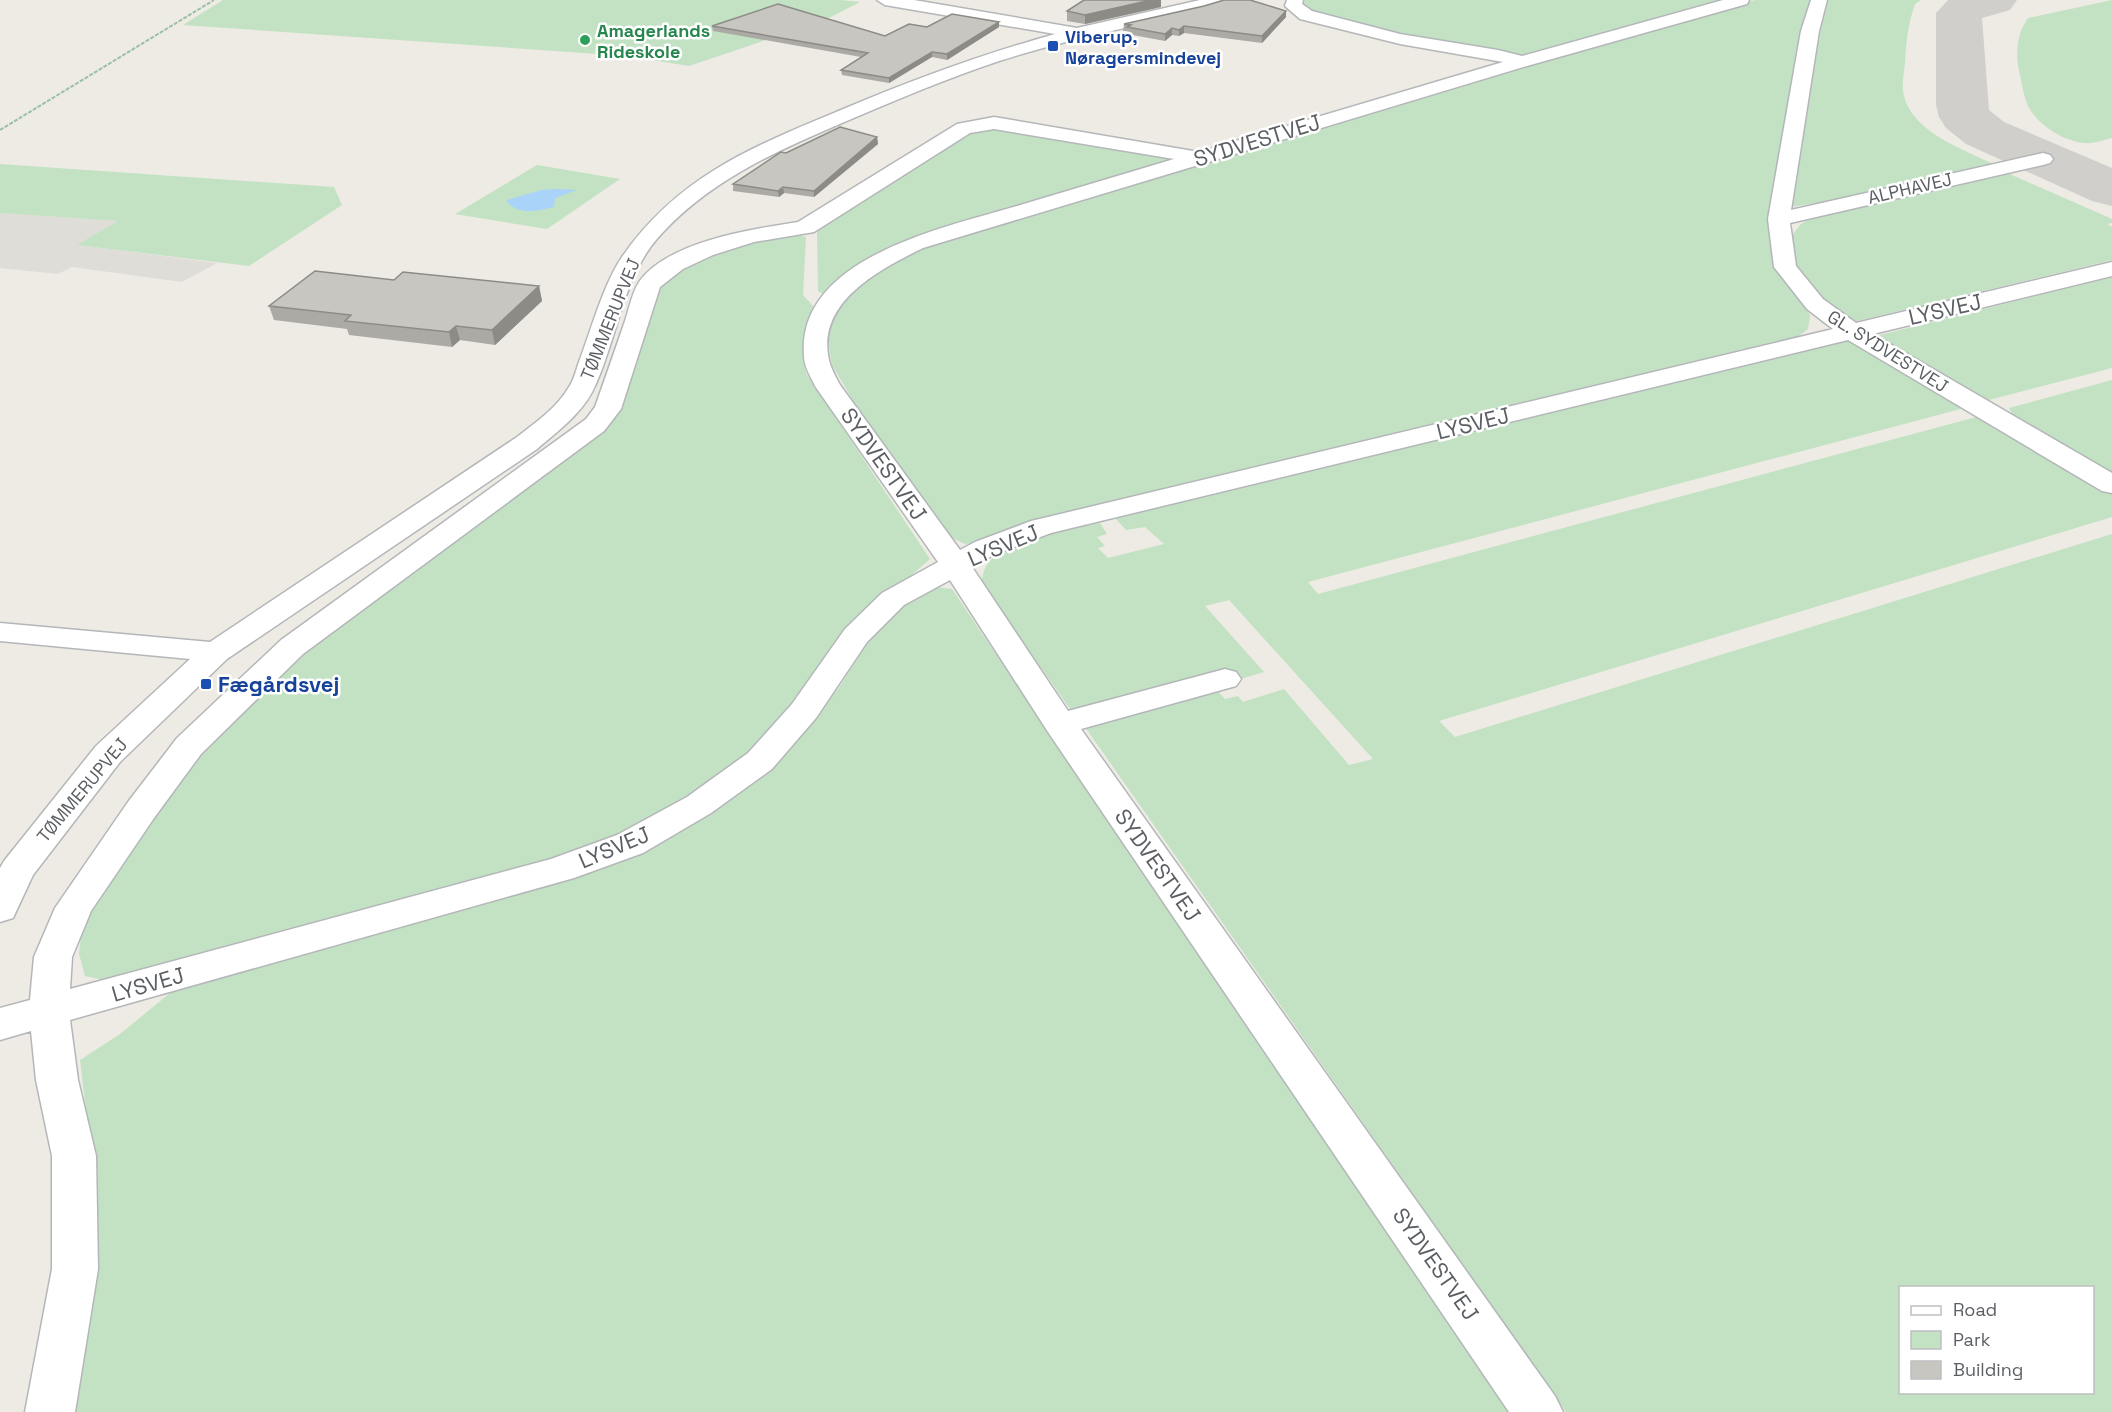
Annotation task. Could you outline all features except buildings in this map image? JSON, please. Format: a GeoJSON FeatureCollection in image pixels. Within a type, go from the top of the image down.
{"type":"FeatureCollection","features":[{"type":"Feature","properties":{"kind":"street"},"geometry":{"type":"LineString","coordinates":[[885,0],[1079,33]]}},
{"type":"Feature","properties":{"kind":"street","name":"TØMMERUPVEJ"},"geometry":{"type":"LineString","coordinates":[[0,908],[17,870],[108,754],[216,652],[527,443],[558,418],[582,388],[627,266],[646,238],[673,209],[713,179],[772,146],[930,79],[994,57],[1079,33],[1222,0]]}},
{"type":"Feature","properties":{"kind":"street"},"geometry":{"type":"LineString","coordinates":[[1295,0],[1293,6],[1297,10],[1326,20],[1400,39],[1498,55],[1521,62]]}},
{"type":"Feature","properties":{"kind":"street","name":"SYDVESTVEJ"},"geometry":{"type":"LineString","coordinates":[[1538,1412],[1060,724],[956,566],[828,386],[816,359],[816,332],[827,306],[848,282],[878,261],[915,243],[1521,62],[1741,0]]}},
{"type":"Feature","properties":{"kind":"street","name":"GL. SYDVESTVEJ"},"geometry":{"type":"LineString","coordinates":[[1819,0],[1810,31],[1779,219],[1785,267],[1815,304],[1851,332],[2112,485]]}},
{"type":"Feature","properties":{"kind":"street"},"geometry":{"type":"LineString","coordinates":[[50,1412],[75,1269],[74,1156],[57,1080],[49,1012],[53,957],[74,908],[141,810],[189,746],[292,647],[595,425],[608,409],[649,285],[662,271],[681,259],[771,232],[794,231],[806,227],[964,128],[980,124],[1014,126],[1199,157]]}},
{"type":"Feature","properties":{"kind":"street","name":"ALPHAVEJ"},"geometry":{"type":"LineString","coordinates":[[1779,219],[2043,159]]}},
{"type":"Feature","properties":{"kind":"street","name":"LYSVEJ"},"geometry":{"type":"LineString","coordinates":[[0,1024],[561,869],[630,844],[699,805],[760,761],[804,711],[856,636],[893,599],[986,548],[1041,527],[2112,269]]}},
{"type":"Feature","properties":{"kind":"street"},"geometry":{"type":"LineString","coordinates":[[0,632],[216,652]]}},
{"type":"Feature","properties":{"kind":"street"},"geometry":{"type":"LineString","coordinates":[[1060,724],[1225,679]]}},
{"type":"Feature","properties":{"kind":"path"},"geometry":{"type":"LineString","coordinates":[[0,130],[214,0]]}},
{"type":"Feature","properties":{"kind":"shaded area"},"geometry":{"type":"Polygon","coordinates":[[[0,213],[119,221],[78,245],[217,263],[182,282],[72,267],[58,274],[0,268],[0,213]]]}},
{"type":"Feature","properties":{"kind":"green space","name":"Amagerlands Rideskole"},"geometry":{"type":"Polygon","coordinates":[[[223,0],[840,0],[860,2],[825,20],[689,66],[627,56],[183,25],[223,0]]]}},
{"type":"Feature","properties":{"kind":"green space"},"geometry":{"type":"Polygon","coordinates":[[[1300,0],[1726,0],[1530,56],[1511,56],[1400,37],[1299,8],[1300,0]]]}},
{"type":"Feature","properties":{"kind":"green space"},"geometry":{"type":"Polygon","coordinates":[[[1755,0],[1812,0],[1797,47],[1767,222],[1774,263],[1803,299],[1810,316],[1808,329],[1793,340],[981,542],[965,544],[950,537],[858,409],[832,365],[827,334],[834,313],[850,290],[876,270],[916,249],[1755,0]]]}},
{"type":"Feature","properties":{"kind":"green space"},"geometry":{"type":"Polygon","coordinates":[[[1826,0],[1921,0],[1915,4],[1907,40],[1903,91],[1907,105],[1916,118],[1940,137],[1995,165],[1830,201],[1790,207],[1826,0]]]}},
{"type":"Feature","properties":{"kind":"green space"},"geometry":{"type":"Polygon","coordinates":[[[2112,0],[2112,138],[2091,143],[2077,142],[2045,126],[2028,106],[2018,68],[2019,38],[2028,18],[2112,0]]]}},
{"type":"Feature","properties":{"kind":"green space"},"geometry":{"type":"Polygon","coordinates":[[[984,126],[1183,158],[896,246],[858,267],[825,295],[818,291],[817,232],[828,219],[971,128],[984,126]]]}},
{"type":"Feature","properties":{"kind":"green space"},"geometry":{"type":"Polygon","coordinates":[[[0,164],[334,187],[342,205],[249,266],[77,245],[118,221],[0,213],[0,164]]]}},
{"type":"Feature","properties":{"kind":"green space"},"geometry":{"type":"Polygon","coordinates":[[[537,165],[620,179],[547,229],[455,214],[537,165]]]}},
{"type":"Feature","properties":{"kind":"green space"},"geometry":{"type":"Polygon","coordinates":[[[2005,172],[2112,219],[2112,223],[2107,224],[2112,227],[2112,260],[1853,322],[1818,293],[1802,274],[1792,255],[1791,236],[1801,224],[1819,214],[2005,172]]]}},
{"type":"Feature","properties":{"kind":"green space"},"geometry":{"type":"Polygon","coordinates":[[[793,234],[806,237],[803,295],[814,307],[807,323],[804,339],[806,373],[930,559],[906,580],[747,762],[621,837],[563,859],[114,982],[85,976],[79,954],[82,926],[105,879],[172,781],[305,643],[581,443],[655,291],[667,274],[744,241],[793,234]]]}},
{"type":"Feature","properties":{"kind":"green space"},"geometry":{"type":"Polygon","coordinates":[[[2112,277],[2112,368],[1985,401],[1872,337],[2112,277]]]}},
{"type":"Feature","properties":{"kind":"green space"},"geometry":{"type":"Polygon","coordinates":[[[1850,339],[1968,407],[1308,582],[1318,594],[1980,416],[2112,493],[2112,517],[1439,721],[1455,737],[2112,534],[2112,1412],[1566,1412],[1085,727],[1090,719],[1212,685],[1225,699],[1238,696],[1243,702],[1284,689],[1349,765],[1373,759],[1229,600],[1205,606],[1264,672],[1237,680],[1230,672],[1084,711],[1070,709],[981,582],[986,566],[999,552],[1041,534],[1100,523],[1107,534],[1097,537],[1105,546],[1098,548],[1108,558],[1164,544],[1145,527],[1126,530],[1115,518],[1850,339]]]}},
{"type":"Feature","properties":{"kind":"green space"},"geometry":{"type":"Polygon","coordinates":[[[2112,380],[2112,475],[2015,419],[2009,408],[2112,380]]]}},
{"type":"Feature","properties":{"kind":"green space"},"geometry":{"type":"Polygon","coordinates":[[[935,587],[952,589],[1361,1196],[1514,1412],[70,1412],[92,1161],[80,1060],[120,1034],[181,984],[331,947],[603,865],[645,848],[712,814],[758,778],[796,739],[838,689],[870,639],[919,591],[935,587]]]}},
{"type":"Feature","properties":{"kind":"water"},"geometry":{"type":"Polygon","coordinates":[[[542,190],[577,190],[555,198],[554,207],[541,210],[521,210],[510,205],[506,200],[542,190]]]}},
{"type":"Feature","properties":{"kind":"taxiway"},"geometry":{"type":"LineString","coordinates":[[1994,0],[1971,5],[1959,13],[1962,105],[1965,117],[1985,133],[2112,189]]}},
{"type":"Feature","properties":{"kind":"place","name":"Amagerlands Rideskole"},"geometry":{"type":"Point","coordinates":[585,40]}},
{"type":"Feature","properties":{"kind":"place","name":"Viberup, Nøragersmindevej"},"geometry":{"type":"Point","coordinates":[1053,46]}},
{"type":"Feature","properties":{"kind":"place","name":"Fægårdsvej"},"geometry":{"type":"Point","coordinates":[206,684]}}]}
